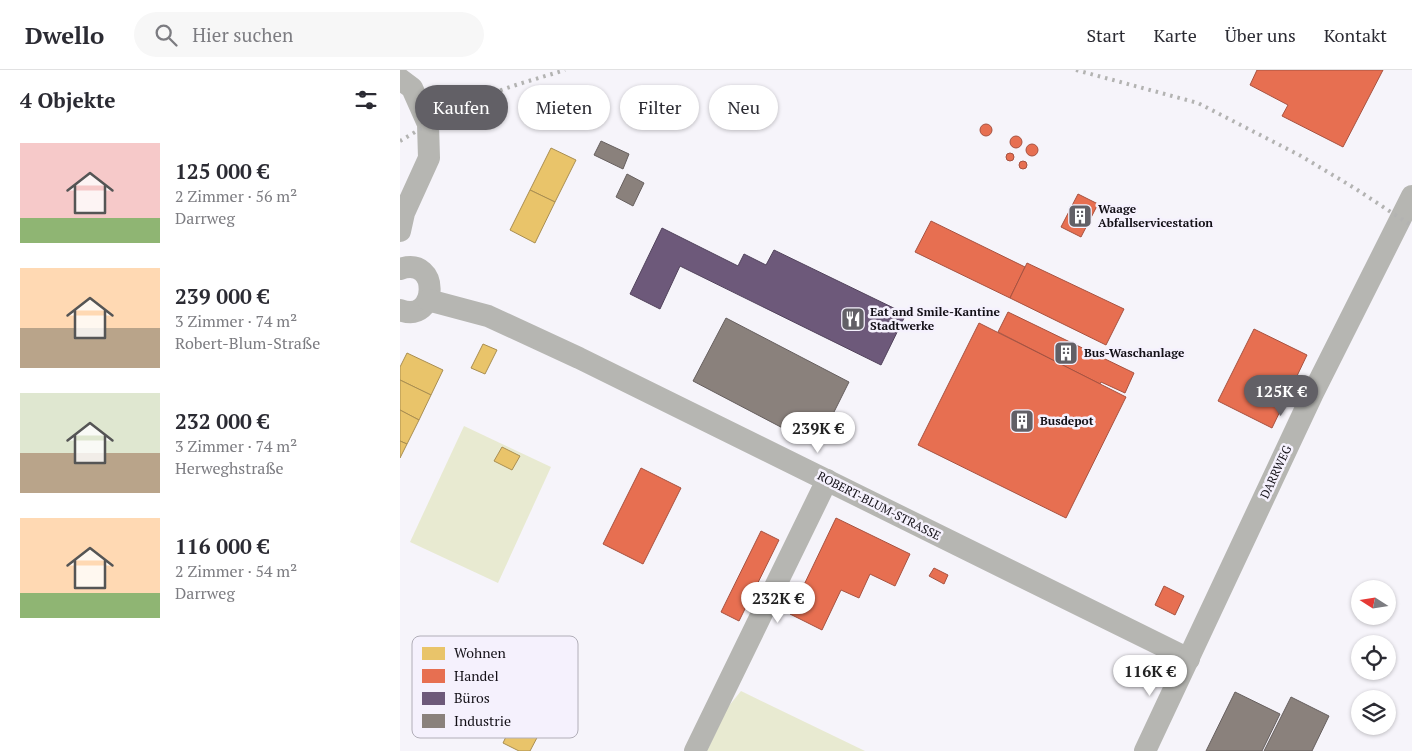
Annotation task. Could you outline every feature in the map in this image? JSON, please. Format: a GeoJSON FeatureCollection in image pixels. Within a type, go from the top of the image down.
{"type":"FeatureCollection","features":[{"type":"Feature","properties":{"kind":"street"},"geometry":{"type":"LineString","coordinates":[[400,80],[412,88],[428,124],[429,158],[404,212],[400,232],[403,268],[415,268],[425,275],[429,281],[431,293],[421,308],[414,311],[400,310]]}},
{"type":"Feature","properties":{"kind":"street","name":"DARRWEG"},"geometry":{"type":"LineString","coordinates":[[1145,751],[1313,393],[1412,196]]}},
{"type":"Feature","properties":{"kind":"street","name":"ROBERT-BLUM-STRASSE"},"geometry":{"type":"LineString","coordinates":[[428,300],[496,320],[578,358],[1189,659]]}},
{"type":"Feature","properties":{"kind":"street"},"geometry":{"type":"LineString","coordinates":[[695,751],[827,480]]}},
{"type":"Feature","properties":{"kind":"green space"},"geometry":{"type":"Polygon","coordinates":[[[464,426],[551,467],[498,583],[410,542],[464,426]]]}},
{"type":"Feature","properties":{"kind":"green space"},"geometry":{"type":"Polygon","coordinates":[[[741,691],[865,751],[707,751],[728,707],[741,691]]]}},
{"type":"Feature","properties":{"kind":"building: Wohnen"},"geometry":{"type":"Polygon","coordinates":[[[551,148],[576,160],[555,202],[530,190],[551,148]]]}},
{"type":"Feature","properties":{"kind":"building: Wohnen"},"geometry":{"type":"Polygon","coordinates":[[[530,190],[555,202],[535,243],[510,230],[530,190]]]}},
{"type":"Feature","properties":{"kind":"building: Wohnen"},"geometry":{"type":"Polygon","coordinates":[[[483,344],[497,350],[485,374],[471,368],[483,344]]]}},
{"type":"Feature","properties":{"kind":"building: Wohnen"},"geometry":{"type":"Polygon","coordinates":[[[407,353],[443,370],[431,395],[400,380],[400,367],[407,353]]]}},
{"type":"Feature","properties":{"kind":"building: Wohnen"},"geometry":{"type":"Polygon","coordinates":[[[400,380],[431,395],[419,420],[400,410],[400,380]]]}},
{"type":"Feature","properties":{"kind":"building: Wohnen"},"geometry":{"type":"Polygon","coordinates":[[[400,410],[419,420],[407,444],[400,441],[400,410]]]}},
{"type":"Feature","properties":{"kind":"building: Wohnen"},"geometry":{"type":"Polygon","coordinates":[[[400,441],[407,444],[400,458],[400,441]]]}},
{"type":"Feature","properties":{"kind":"building: Wohnen"},"geometry":{"type":"Polygon","coordinates":[[[502,447],[520,456],[512,470],[494,461],[502,447]]]}},
{"type":"Feature","properties":{"kind":"building: Wohnen"},"geometry":{"type":"Polygon","coordinates":[[[505,738],[537,738],[530,751],[519,751],[503,743],[505,738]]]}},
{"type":"Feature","properties":{"kind":"building: Handel"},"geometry":{"type":"Polygon","coordinates":[[[1257,70],[1383,70],[1343,147],[1282,116],[1288,105],[1250,85],[1257,70]]]}},
{"type":"Feature","properties":{"kind":"building: Handel"},"geometry":{"type":"Polygon","coordinates":[[[988,124],[991,125],[991,135],[984,136],[981,135],[980,128],[981,125],[988,124]]]}},
{"type":"Feature","properties":{"kind":"building: Handel"},"geometry":{"type":"Polygon","coordinates":[[[1018,136],[1021,137],[1021,147],[1014,148],[1011,147],[1010,140],[1011,137],[1018,136]]]}},
{"type":"Feature","properties":{"kind":"building: Handel"},"geometry":{"type":"Polygon","coordinates":[[[1034,144],[1037,145],[1037,155],[1030,156],[1027,155],[1026,148],[1027,145],[1034,144]]]}},
{"type":"Feature","properties":{"kind":"building: Handel"},"geometry":{"type":"Polygon","coordinates":[[[1010,153],[1014,157],[1010,161],[1006,157],[1010,153]]]}},
{"type":"Feature","properties":{"kind":"building: Handel"},"geometry":{"type":"Polygon","coordinates":[[[1023,161],[1027,165],[1023,169],[1019,165],[1023,161]]]}},
{"type":"Feature","properties":{"kind":"building: Handel","name":"Waage Abfallservicestation"},"geometry":{"type":"Polygon","coordinates":[[[1078,194],[1098,204],[1081,237],[1061,227],[1078,194]]]}},
{"type":"Feature","properties":{"kind":"building: Handel"},"geometry":{"type":"Polygon","coordinates":[[[931,221],[1025,267],[1010,298],[915,252],[931,221]]]}},
{"type":"Feature","properties":{"kind":"building: Handel"},"geometry":{"type":"Polygon","coordinates":[[[1027,263],[1124,309],[1106,345],[1010,298],[1027,263]]]}},
{"type":"Feature","properties":{"kind":"building: Handel","name":"Bus-Waschanlage"},"geometry":{"type":"Polygon","coordinates":[[[1008,312],[1134,373],[1125,393],[1101,382],[1100,384],[998,332],[1008,312]]]}},
{"type":"Feature","properties":{"kind":"building: Handel","name":"Busdepot"},"geometry":{"type":"Polygon","coordinates":[[[979,323],[1126,397],[1066,518],[918,445],[979,323]]]}},
{"type":"Feature","properties":{"kind":"building: Handel"},"geometry":{"type":"Polygon","coordinates":[[[1254,329],[1307,355],[1272,428],[1218,401],[1254,329]]]}},
{"type":"Feature","properties":{"kind":"building: Handel"},"geometry":{"type":"Polygon","coordinates":[[[641,468],[681,488],[643,564],[603,544],[641,468]]]}},
{"type":"Feature","properties":{"kind":"building: Handel"},"geometry":{"type":"Polygon","coordinates":[[[836,518],[910,554],[895,586],[870,574],[859,598],[841,590],[822,630],[790,614],[836,518]]]}},
{"type":"Feature","properties":{"kind":"building: Handel"},"geometry":{"type":"Polygon","coordinates":[[[761,531],[779,540],[739,621],[721,612],[761,531]]]}},
{"type":"Feature","properties":{"kind":"building: Handel"},"geometry":{"type":"Polygon","coordinates":[[[934,568],[948,575],[944,584],[929,576],[934,568]]]}},
{"type":"Feature","properties":{"kind":"building: Handel"},"geometry":{"type":"Polygon","coordinates":[[[1164,586],[1184,596],[1175,615],[1155,605],[1164,586]]]}},
{"type":"Feature","properties":{"kind":"building: Büros"},"geometry":{"type":"Polygon","coordinates":[[[662,228],[738,266],[744,254],[766,265],[774,250],[906,314],[881,365],[680,266],[660,309],[630,294],[662,228]]]}},
{"type":"Feature","properties":{"kind":"building: Industrie"},"geometry":{"type":"Polygon","coordinates":[[[601,141],[629,154],[623,169],[594,155],[601,141]]]}},
{"type":"Feature","properties":{"kind":"building: Industrie"},"geometry":{"type":"Polygon","coordinates":[[[627,174],[644,183],[633,206],[616,197],[627,174]]]}},
{"type":"Feature","properties":{"kind":"building: Industrie"},"geometry":{"type":"Polygon","coordinates":[[[726,318],[849,382],[817,446],[693,381],[726,318]]]}},
{"type":"Feature","properties":{"kind":"building: Industrie"},"geometry":{"type":"Polygon","coordinates":[[[1235,692],[1280,714],[1262,751],[1206,751],[1235,692]]]}},
{"type":"Feature","properties":{"kind":"building: Industrie"},"geometry":{"type":"Polygon","coordinates":[[[1291,697],[1329,716],[1312,751],[1264,751],[1291,697]]]}},
{"type":"Feature","properties":{"kind":"railway"},"geometry":{"type":"LineString","coordinates":[[400,141],[478,99],[565,70]]}},
{"type":"Feature","properties":{"kind":"railway"},"geometry":{"type":"LineString","coordinates":[[1076,70],[1198,103],[1301,156],[1412,226]]}},
{"type":"Feature","properties":{"kind":"place","name":"Waage Abfallservicestation"},"geometry":{"type":"Point","coordinates":[1080,216]}},
{"type":"Feature","properties":{"kind":"place","name":"Eat and Smile-Kantine Stadtwerke"},"geometry":{"type":"Point","coordinates":[853,319]}},
{"type":"Feature","properties":{"kind":"place","name":"Bus-Waschanlage"},"geometry":{"type":"Point","coordinates":[1066,353]}},
{"type":"Feature","properties":{"kind":"place","name":"Busdepot"},"geometry":{"type":"Point","coordinates":[1022,421]}}]}
